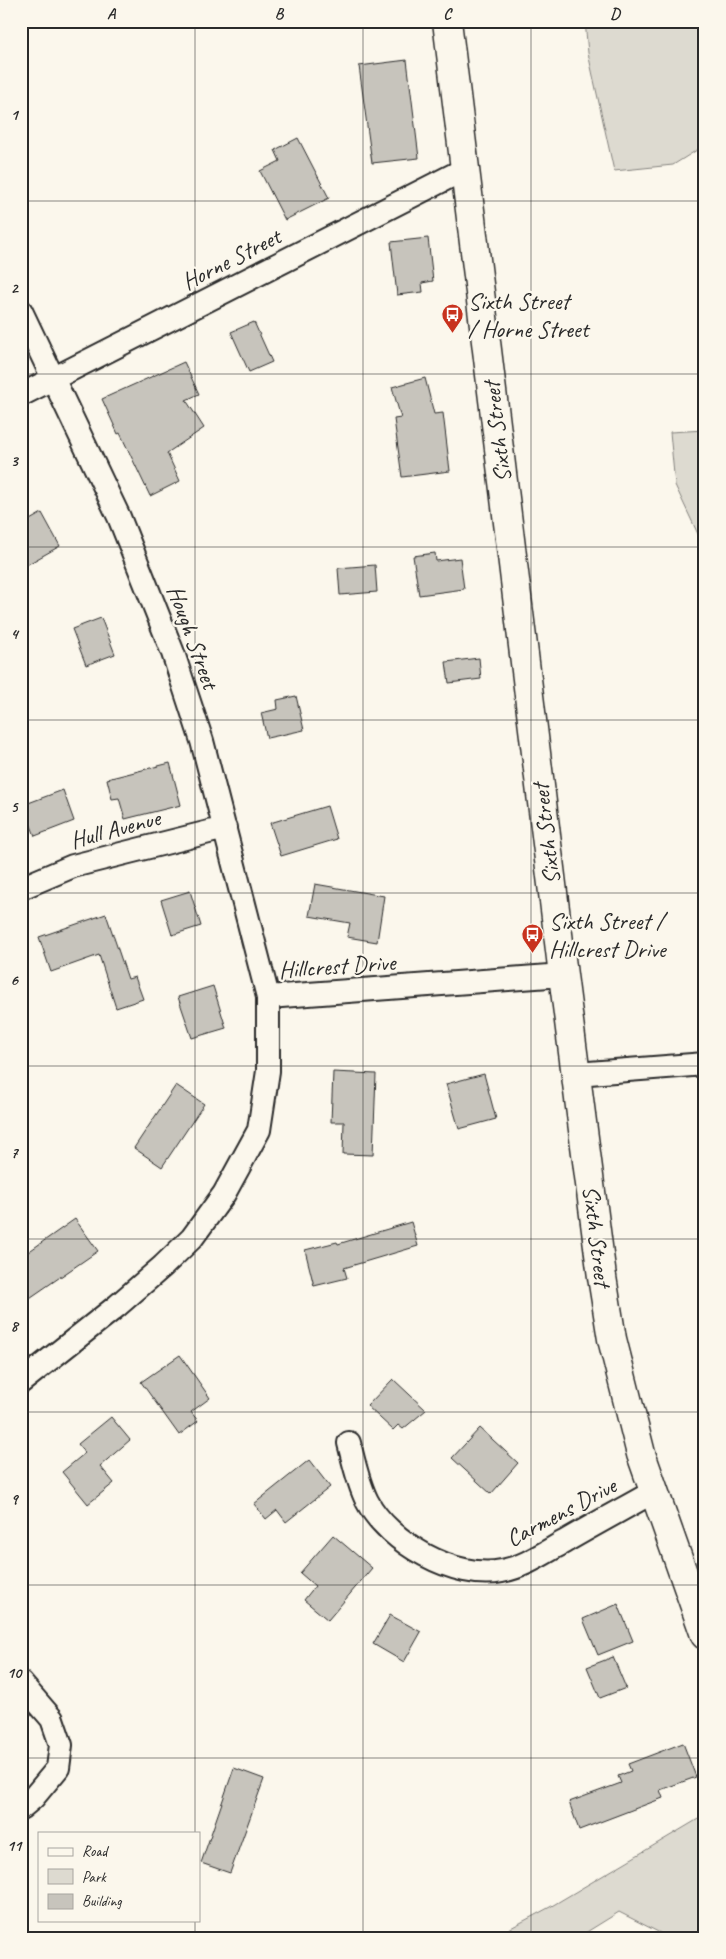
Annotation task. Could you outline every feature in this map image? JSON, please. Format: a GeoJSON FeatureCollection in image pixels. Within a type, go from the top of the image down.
{"type":"FeatureCollection","features":[{"type":"Feature","properties":{"kind":"main road","name":"Sixth Street"},"geometry":{"type":"LineString","coordinates":[[448,21],[563,975],[602,1277],[612,1339],[626,1399],[653,1492],[705,1635]]}},
{"type":"Feature","properties":{"kind":"street","name":"Horne Street"},"geometry":{"type":"LineString","coordinates":[[21,395],[465,169]]}},
{"type":"Feature","properties":{"kind":"street","name":"Hough Street"},"geometry":{"type":"LineString","coordinates":[[21,311],[119,517],[159,616],[202,741],[268,997]]}},
{"type":"Feature","properties":{"kind":"street","name":"Hull Avenue"},"geometry":{"type":"LineString","coordinates":[[21,888],[73,866],[225,828]]}},
{"type":"Feature","properties":{"kind":"street","name":"Hillcrest Drive"},"geometry":{"type":"LineString","coordinates":[[21,1382],[86,1331],[163,1266],[192,1238],[224,1194],[252,1146],[259,1130],[268,1071],[268,997],[563,975]]}},
{"type":"Feature","properties":{"kind":"street"},"geometry":{"type":"LineString","coordinates":[[576,1074],[705,1064]]}},
{"type":"Feature","properties":{"kind":"street","name":"Carmens Drive"},"geometry":{"type":"LineString","coordinates":[[349,1443],[364,1494],[368,1503],[385,1525],[430,1558],[465,1570],[501,1572],[529,1561],[653,1492]]}},
{"type":"Feature","properties":{"kind":"street"},"geometry":{"type":"LineString","coordinates":[[21,1683],[52,1719],[61,1745],[58,1768],[33,1798],[21,1808]]}},
{"type":"Feature","properties":{"kind":"green space"},"geometry":{"type":"Polygon","coordinates":[[[585,21],[705,21],[705,145],[673,165],[614,171],[588,53],[585,21]]]}},
{"type":"Feature","properties":{"kind":"green space"},"geometry":{"type":"Polygon","coordinates":[[[705,430],[705,549],[675,485],[670,432],[705,430]]]}},
{"type":"Feature","properties":{"kind":"green space"},"geometry":{"type":"Polygon","coordinates":[[[705,1815],[705,1938],[670,1938],[619,1912],[577,1938],[492,1938],[550,1907],[705,1815]]]}},
{"type":"Feature","properties":{"kind":"building"},"geometry":{"type":"Polygon","coordinates":[[[407,60],[419,158],[372,163],[359,66],[407,60]]]}},
{"type":"Feature","properties":{"kind":"building"},"geometry":{"type":"Polygon","coordinates":[[[298,138],[329,198],[285,220],[260,171],[280,161],[275,150],[298,138]]]}},
{"type":"Feature","properties":{"kind":"building"},"geometry":{"type":"Polygon","coordinates":[[[428,238],[433,281],[422,283],[423,292],[397,295],[391,242],[428,238]]]}},
{"type":"Feature","properties":{"kind":"building"},"geometry":{"type":"Polygon","coordinates":[[[254,322],[272,362],[249,372],[231,332],[254,322]]]}},
{"type":"Feature","properties":{"kind":"building"},"geometry":{"type":"Polygon","coordinates":[[[184,362],[199,394],[186,400],[204,428],[167,453],[180,481],[150,496],[102,399],[184,362]]]}},
{"type":"Feature","properties":{"kind":"building"},"geometry":{"type":"Polygon","coordinates":[[[425,378],[434,414],[443,413],[450,471],[402,477],[394,419],[401,418],[392,387],[425,378]]]}},
{"type":"Feature","properties":{"kind":"building"},"geometry":{"type":"Polygon","coordinates":[[[42,513],[60,546],[21,568],[21,525],[42,513]]]}},
{"type":"Feature","properties":{"kind":"building"},"geometry":{"type":"Polygon","coordinates":[[[435,553],[436,561],[460,558],[464,589],[419,595],[413,556],[435,553]]]}},
{"type":"Feature","properties":{"kind":"building"},"geometry":{"type":"Polygon","coordinates":[[[375,565],[377,592],[340,595],[338,568],[375,565]]]}},
{"type":"Feature","properties":{"kind":"building"},"geometry":{"type":"Polygon","coordinates":[[[101,618],[115,654],[86,665],[72,629],[101,618]]]}},
{"type":"Feature","properties":{"kind":"building"},"geometry":{"type":"Polygon","coordinates":[[[479,658],[481,679],[449,683],[446,662],[479,658]]]}},
{"type":"Feature","properties":{"kind":"building"},"geometry":{"type":"Polygon","coordinates":[[[296,696],[304,730],[267,738],[261,713],[278,709],[277,700],[296,696]]]}},
{"type":"Feature","properties":{"kind":"building"},"geometry":{"type":"Polygon","coordinates":[[[170,763],[181,805],[125,819],[119,798],[112,799],[107,779],[170,763]]]}},
{"type":"Feature","properties":{"kind":"building"},"geometry":{"type":"Polygon","coordinates":[[[63,790],[74,821],[35,836],[23,805],[63,790]]]}},
{"type":"Feature","properties":{"kind":"building"},"geometry":{"type":"Polygon","coordinates":[[[327,806],[337,839],[281,856],[270,823],[327,806]]]}},
{"type":"Feature","properties":{"kind":"building"},"geometry":{"type":"Polygon","coordinates":[[[315,884],[384,896],[377,942],[347,937],[350,923],[309,916],[315,884]]]}},
{"type":"Feature","properties":{"kind":"building"},"geometry":{"type":"Polygon","coordinates":[[[190,891],[201,926],[172,935],[161,900],[190,891]]]}},
{"type":"Feature","properties":{"kind":"building"},"geometry":{"type":"Polygon","coordinates":[[[106,914],[128,979],[135,977],[143,999],[116,1008],[99,955],[51,972],[39,937],[106,914]]]}},
{"type":"Feature","properties":{"kind":"building"},"geometry":{"type":"Polygon","coordinates":[[[213,986],[226,1028],[192,1038],[178,997],[213,986]]]}},
{"type":"Feature","properties":{"kind":"building"},"geometry":{"type":"Polygon","coordinates":[[[333,1072],[376,1074],[373,1155],[343,1154],[344,1122],[331,1122],[333,1072]]]}},
{"type":"Feature","properties":{"kind":"building"},"geometry":{"type":"Polygon","coordinates":[[[484,1074],[496,1119],[459,1129],[446,1084],[484,1074]]]}},
{"type":"Feature","properties":{"kind":"building"},"geometry":{"type":"Polygon","coordinates":[[[176,1085],[204,1104],[162,1167],[134,1148],[176,1085]]]}},
{"type":"Feature","properties":{"kind":"building"},"geometry":{"type":"Polygon","coordinates":[[[75,1219],[98,1251],[21,1304],[21,1257],[75,1219]]]}},
{"type":"Feature","properties":{"kind":"building"},"geometry":{"type":"Polygon","coordinates":[[[411,1222],[418,1246],[344,1268],[347,1278],[314,1286],[305,1250],[337,1242],[338,1244],[411,1222]]]}},
{"type":"Feature","properties":{"kind":"building"},"geometry":{"type":"Polygon","coordinates":[[[180,1355],[210,1398],[191,1412],[198,1421],[179,1435],[141,1382],[180,1355]]]}},
{"type":"Feature","properties":{"kind":"building"},"geometry":{"type":"Polygon","coordinates":[[[393,1379],[426,1410],[403,1429],[398,1425],[393,1430],[367,1406],[393,1379]]]}},
{"type":"Feature","properties":{"kind":"building"},"geometry":{"type":"Polygon","coordinates":[[[111,1417],[130,1440],[100,1466],[114,1483],[88,1504],[62,1472],[85,1453],[78,1444],[111,1417]]]}},
{"type":"Feature","properties":{"kind":"building"},"geometry":{"type":"Polygon","coordinates":[[[480,1428],[518,1463],[491,1494],[452,1458],[480,1428]]]}},
{"type":"Feature","properties":{"kind":"building"},"geometry":{"type":"Polygon","coordinates":[[[309,1460],[330,1487],[286,1522],[277,1510],[266,1519],[254,1504],[309,1460]]]}},
{"type":"Feature","properties":{"kind":"building"},"geometry":{"type":"Polygon","coordinates":[[[333,1535],[372,1568],[328,1620],[304,1600],[315,1586],[300,1573],[333,1535]]]}},
{"type":"Feature","properties":{"kind":"building"},"geometry":{"type":"Polygon","coordinates":[[[618,1604],[633,1641],[598,1655],[583,1619],[618,1604]]]}},
{"type":"Feature","properties":{"kind":"building"},"geometry":{"type":"Polygon","coordinates":[[[390,1615],[421,1632],[404,1662],[373,1644],[390,1615]]]}},
{"type":"Feature","properties":{"kind":"building"},"geometry":{"type":"Polygon","coordinates":[[[613,1657],[626,1688],[600,1698],[587,1667],[613,1657]]]}},
{"type":"Feature","properties":{"kind":"building"},"geometry":{"type":"Polygon","coordinates":[[[683,1743],[696,1777],[660,1790],[663,1798],[579,1830],[569,1802],[621,1783],[618,1776],[631,1771],[628,1764],[683,1743]]]}},
{"type":"Feature","properties":{"kind":"building"},"geometry":{"type":"Polygon","coordinates":[[[234,1768],[264,1779],[230,1873],[201,1863],[234,1768]]]}},
{"type":"Feature","properties":{"kind":"place","name":"Sixth Street / Horne Street"},"geometry":{"type":"Point","coordinates":[452,334]}},
{"type":"Feature","properties":{"kind":"place","name":"Sixth Street / Hillcrest Drive"},"geometry":{"type":"Point","coordinates":[533,954]}}]}
